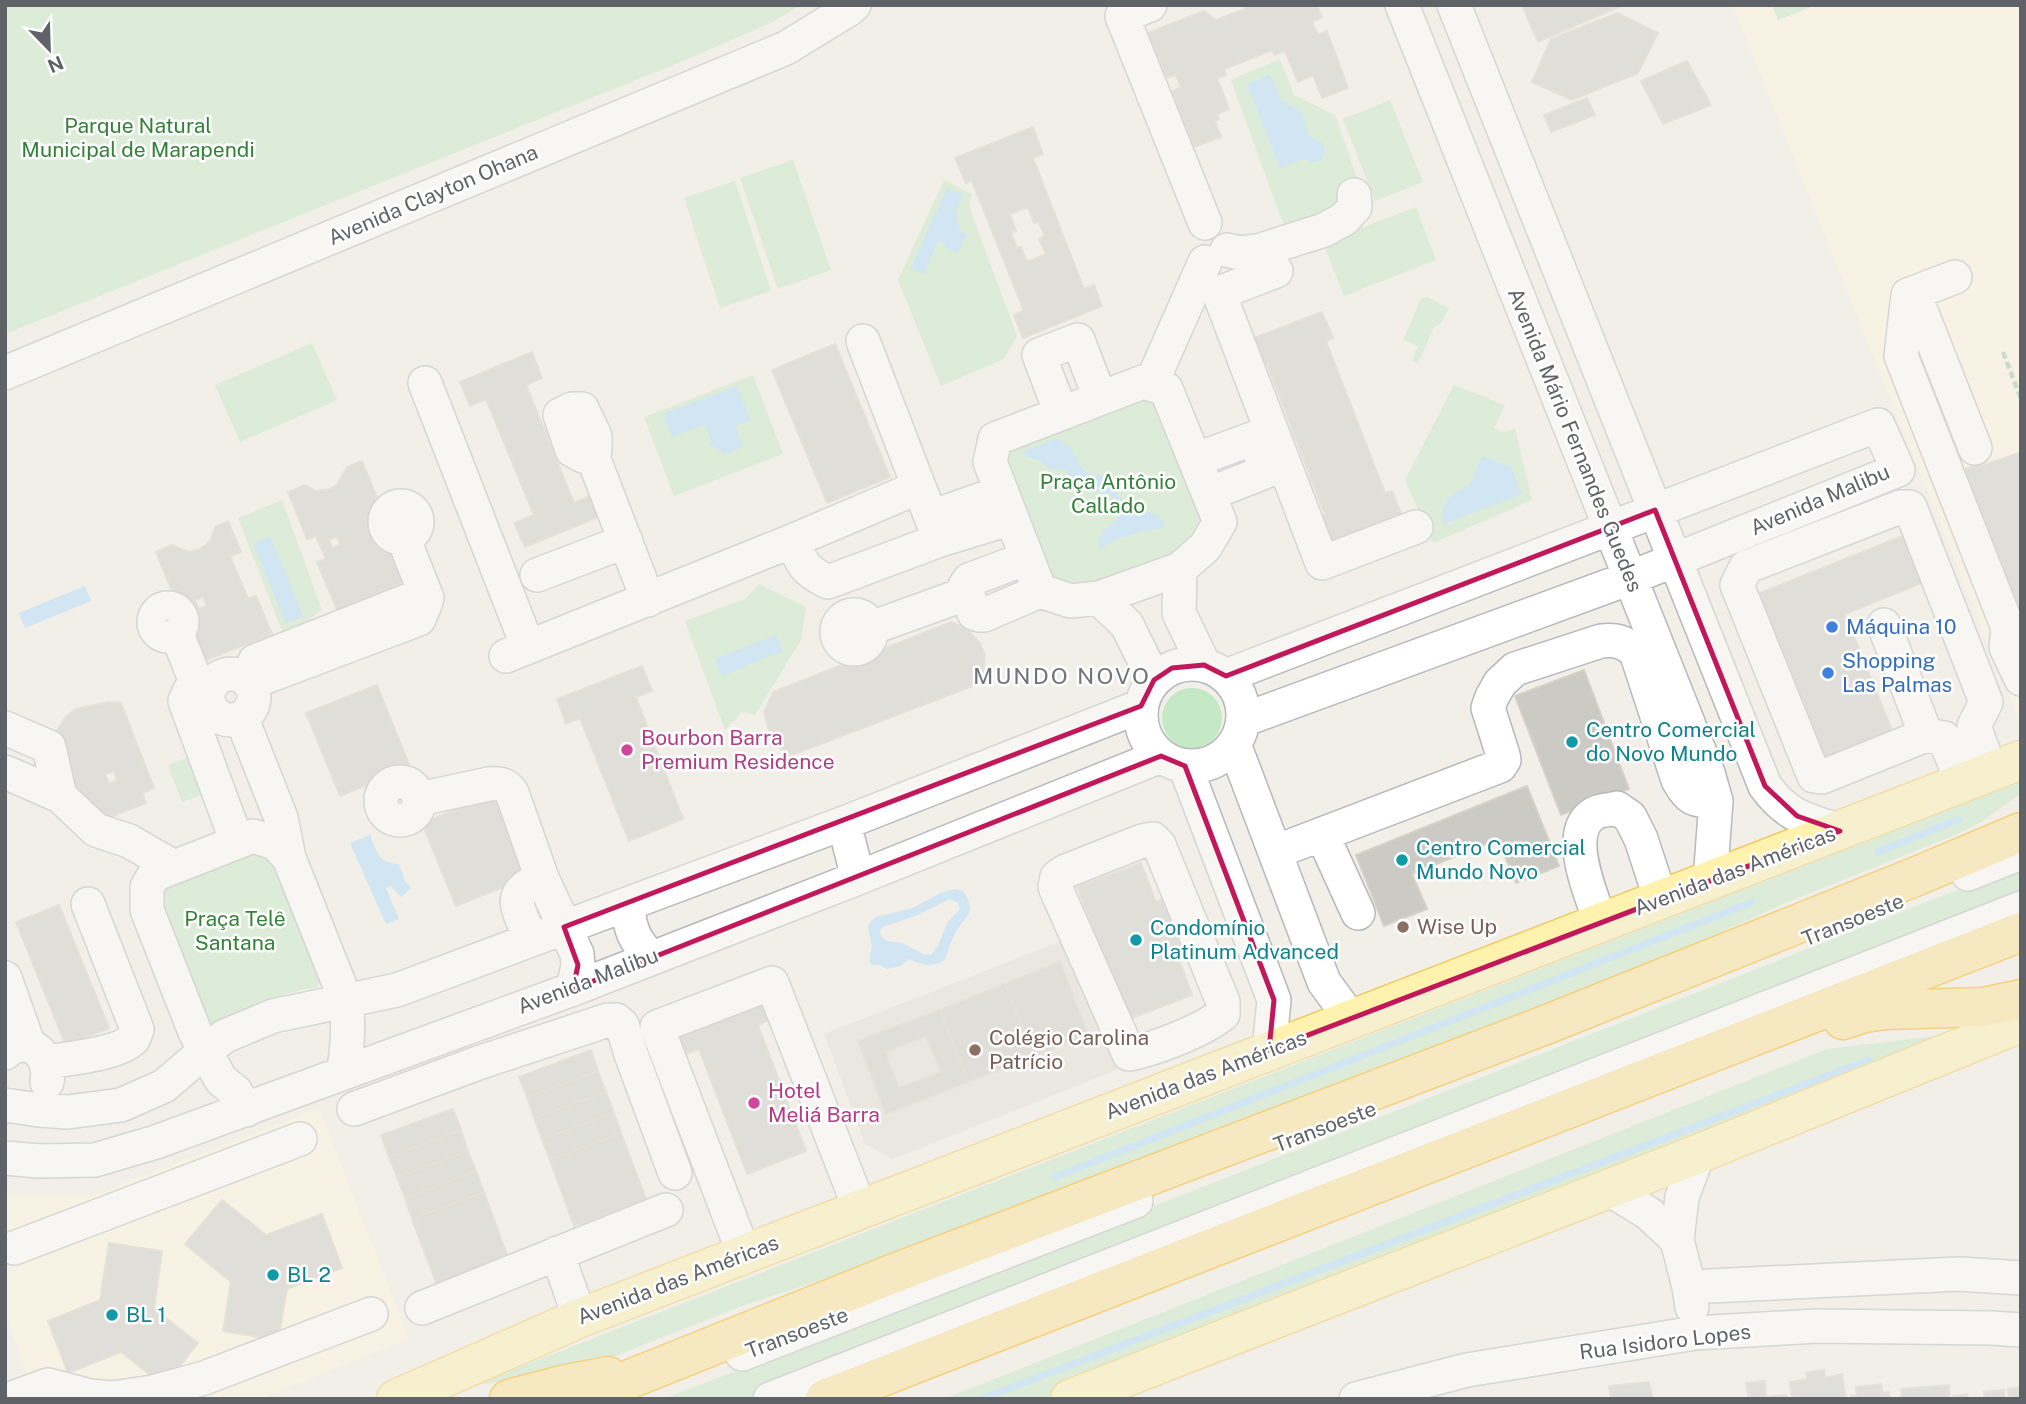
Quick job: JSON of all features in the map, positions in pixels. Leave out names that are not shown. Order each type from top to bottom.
[{"type":"highway","points":[[1917,876],[1938,856],[1995,826],[2021,807]]},
{"type":"highway","points":[[580,1399],[633,1387],[892,1274],[1548,1024],[2021,832]]},
{"type":"highway","points":[[825,1399],[2021,932]]},
{"type":"highway","points":[[1772,1028],[1815,1028],[1864,1013],[1983,1007],[2021,999]]},
{"type":"highway","points":[[509,1399],[595,1377],[617,1375],[633,1387]]},
{"type":"main road","name":"Avenida das Américas","points":[[396,1399],[580,1318],[1992,772]]},
{"type":"main road","points":[[1070,1399],[1698,1154],[2021,1023]]},
{"type":"street","name":"Avenida Clayton Ohana","points":[[5,373],[786,48],[854,5]]},
{"type":"street","points":[[1150,5],[1122,16],[1205,223],[1195,229],[1190,242],[1194,254],[1216,256],[1258,251],[1324,230],[1344,219],[1355,206],[1354,195]]},
{"type":"street","name":"Avenida Mário Fernandes Guedes","points":[[1402,5],[1708,773],[1716,801],[1710,881]]},
{"type":"street","points":[[1454,5],[1766,786],[1778,803],[1797,816],[1840,831]]},
{"type":"street","points":[[1151,384],[1216,256]]},
{"type":"street","points":[[1276,271],[1219,293],[1261,429],[1277,471],[1322,563],[1416,527]]},
{"type":"street","points":[[1955,277],[1908,295],[1901,356],[2008,628],[2006,647],[2021,679]]},
{"type":"street","points":[[1914,293],[1975,448]]},
{"type":"street","points":[[863,341],[930,514]]},
{"type":"street","points":[[1061,413],[1039,355],[1078,341],[1100,398]]},
{"type":"street","points":[[1027,558],[969,580],[965,586],[975,613],[984,615],[1040,591],[1071,601],[1099,598],[1180,569],[1205,547],[1220,522],[1167,389],[1143,382],[996,439],[990,462],[1040,591]]},
{"type":"street","points":[[425,383],[517,651],[793,541],[930,514],[1007,505]]},
{"type":"street","name":"Avenida Malibu","points":[[1215,671],[1611,527],[1878,425],[1898,470],[1630,579],[1238,732]]},
{"type":"street","points":[[1195,460],[1261,429]]},
{"type":"street","points":[[1887,447],[1930,430]]},
{"type":"street","points":[[591,452],[648,600]]},
{"type":"street","points":[[1209,494],[1277,471]]},
{"type":"street","points":[[1900,507],[1910,507],[1986,702],[1974,726],[1992,772],[1944,738],[1926,735],[1822,778],[1814,776],[1737,584],[1746,567],[1900,507]]},
{"type":"street","points":[[793,541],[802,564],[815,576],[828,582],[930,514]]},
{"type":"street","points":[[213,702],[252,709],[255,702],[248,675],[263,678],[419,619],[426,598],[403,537]]},
{"type":"street","points":[[537,576],[626,541]]},
{"type":"street","points":[[1099,598],[1127,625],[1148,693],[1140,717],[1146,739],[1173,761],[1196,766],[1210,762],[1224,755],[1238,732],[1242,708],[1234,685],[1215,671],[1179,613],[1180,569]]},
{"type":"street","points":[[871,628],[968,593]]},
{"type":"street","points":[[1884,625],[1926,735]]},
{"type":"street","points":[[177,634],[194,677],[213,702],[281,818],[289,858],[346,1000],[348,1045],[342,1073]]},
{"type":"street","points":[[1275,852],[1500,766],[1504,760],[1503,755],[1488,708],[1500,683],[1515,669],[1613,639],[1626,643],[1636,652],[1678,780],[1685,793],[1695,801],[1716,801]]},
{"type":"street","points":[[5,1105],[68,1112],[121,1105],[164,1086],[225,1036],[273,1016],[397,990],[844,823],[1148,693],[1172,668],[1182,665],[1215,671]]},
{"type":"street","points":[[213,702],[224,742],[221,754],[245,839]]},
{"type":"street","points":[[5,728],[50,747],[60,796]]},
{"type":"street","points":[[1238,732],[1275,852],[1324,982],[1351,1018]]},
{"type":"street","points":[[1173,761],[1274,1000],[1269,1050]]},
{"type":"street","name":"Avenida Malibu","points":[[5,1158],[95,1160],[156,1142],[573,989],[858,877],[1173,761]]},
{"type":"street","points":[[5,772],[60,796],[96,830],[129,841],[174,867]]},
{"type":"street","points":[[419,799],[489,784],[500,783],[509,788],[542,878],[576,954],[578,965],[573,989]]},
{"type":"street","points":[[1601,923],[1578,846],[1584,823],[1595,812],[1617,808],[1630,817],[1641,839],[1661,900]]},
{"type":"street","points":[[844,823],[858,877]]},
{"type":"street","points":[[1322,834],[1358,914]]},
{"type":"street","points":[[246,1110],[236,1093],[221,1080],[195,1032],[147,909],[147,887],[155,875],[245,839],[275,843],[289,858]]},
{"type":"street","points":[[1153,839],[1159,845],[1211,974],[1223,1002],[1223,1014],[1212,1023],[1144,1051],[1129,1054],[1055,887],[1057,877],[1066,871],[1153,839]]},
{"type":"street","name":"Transoeste","points":[[633,1387],[1248,1158],[2021,853]]},
{"type":"street","points":[[531,940],[516,901],[520,890],[526,884],[542,878]]},
{"type":"street","points":[[27,1054],[79,1058],[114,1050],[133,1039],[137,1029],[88,904]]},
{"type":"street","points":[[627,905],[632,933],[650,957]]},
{"type":"street","points":[[770,1399],[2021,908]]},
{"type":"street","points":[[1211,974],[1257,957]]},
{"type":"street","points":[[5,978],[27,1054],[49,1071],[39,1110]]},
{"type":"street","points":[[744,1254],[657,1027],[772,983],[860,1209]]},
{"type":"street","points":[[354,1110],[478,1063],[608,1020],[616,1020],[622,1025],[675,1173]]},
{"type":"street","points":[[465,1027],[478,1063]]},
{"type":"street","points":[[14,1248],[300,1139]]},
{"type":"street","points":[[1695,1334],[1689,1287],[1676,1240],[1682,1197],[1698,1154]]},
{"type":"street","points":[[95,1160],[109,1211]]},
{"type":"street","points":[[1607,1188],[1648,1213],[1676,1240]]},
{"type":"street","points":[[422,1308],[666,1210]]},
{"type":"street","points":[[557,1253],[580,1318]]},
{"type":"street","points":[[1689,1287],[1959,1274],[2021,1278]]},
{"type":"street","points":[[5,1391],[9,1399],[48,1385],[90,1396],[112,1398],[153,1392],[204,1378],[371,1314]]},
{"type":"street","name":"Rua Isidoro Lopes","points":[[1356,1399],[1467,1370],[1695,1334],[1817,1326],[1991,1328],[2021,1331]]},
{"type":"path","points":[[2003,352],[2021,399]]},
{"type":"highlighted area","points":[[1655,510],[1765,786],[1797,816],[1840,831],[1269,1050],[1274,1000],[1185,766],[1161,756],[573,989],[578,965],[564,927],[1141,706],[1154,680],[1172,668],[1204,665],[1226,676]]},
{"type":"shaded area","points":[[1733,5],[2021,5],[2021,716],[2017,715]]},
{"type":"shaded area","name":"Colégio Carolina Patrício","points":[[1074,936],[1126,1066],[893,1159],[865,1144],[824,1034]]},
{"type":"shaded area","points":[[319,1108],[409,1339],[260,1399],[37,1399],[5,1315],[5,1198],[12,1195],[97,1194]]},
{"type":"green space","name":"Parque Natural Municipal de Marapendi","points":[[5,5],[801,5],[770,23],[686,60],[5,334]]},
{"type":"green space","points":[[1772,5],[1816,5],[1778,20]]},
{"type":"green space","points":[[1280,59],[1294,95],[1335,115],[1359,184],[1338,194],[1342,214],[1287,234],[1231,80]]},
{"type":"green space","points":[[1390,100],[1423,182],[1375,201],[1343,119]]},
{"type":"green space","points":[[793,160],[831,270],[778,289],[740,178]]},
{"type":"green space","points":[[944,180],[972,194],[969,206],[1017,336],[1004,359],[941,386],[898,280]]},
{"type":"green space","points":[[735,181],[771,291],[720,308],[684,198]]},
{"type":"green space","points":[[1416,207],[1436,260],[1344,296],[1323,243]]},
{"type":"green space","points":[[1427,297],[1449,308],[1441,323],[1434,327],[1418,363],[1412,361],[1418,346],[1403,340],[1421,299]]},
{"type":"green space","points":[[312,343],[337,400],[240,442],[215,385]]},
{"type":"green space","points":[[753,375],[783,454],[674,496],[644,417]]},
{"type":"green space","points":[[1454,385],[1505,405],[1494,428],[1501,432],[1515,429],[1532,500],[1433,543],[1405,480]]},
{"type":"green space","name":"Praça Antônio Callado","points":[[1154,397],[1206,519],[1201,532],[1158,560],[1093,583],[1074,587],[1048,578],[1005,455],[1009,448],[1132,399]]},
{"type":"green space","points":[[282,500],[322,610],[284,636],[238,518]]},
{"type":"green space","points":[[759,584],[806,607],[801,640],[755,715],[742,712],[725,730],[685,621],[745,599]]},
{"type":"green space","points":[[1192,688],[1209,693],[1217,701],[1222,718],[1217,735],[1209,743],[1192,748],[1175,743],[1167,735],[1162,718],[1167,701],[1175,693]]},
{"type":"green space","points":[[189,757],[204,794],[182,802],[168,765]]},
{"type":"green space","points":[[2021,781],[2021,793],[1983,821],[1960,833],[1788,902],[1628,974],[912,1250],[745,1305],[574,1372],[474,1385]]},
{"type":"green space","name":"Praça Telê Santana","points":[[257,851],[275,861],[320,979],[317,988],[300,990],[254,1004],[222,1026],[206,1027],[159,895],[165,887]]},
{"type":"green space","points":[[2021,865],[2021,899],[760,1399],[664,1399]]},
{"type":"green space","points":[[1979,1031],[1042,1399],[944,1399],[1827,1049]]},
{"type":"water","points":[[1270,75],[1282,101],[1301,112],[1309,135],[1323,144],[1325,151],[1322,160],[1311,163],[1304,159],[1280,168],[1247,84]]},
{"type":"water","points":[[947,188],[963,195],[955,213],[959,215],[956,223],[960,225],[958,230],[967,234],[958,253],[938,241],[924,274],[911,268]]},
{"type":"water","points":[[737,386],[750,420],[735,426],[743,447],[725,454],[709,444],[711,440],[705,424],[672,437],[663,414]]},
{"type":"water","points":[[1056,439],[1071,449],[1085,471],[1100,475],[1125,502],[1155,514],[1166,528],[1132,534],[1100,549],[1101,534],[1120,516],[1115,500],[1107,494],[1082,489],[1065,470],[1049,469],[1039,460],[1027,457],[1022,452]]},
{"type":"water","points":[[1482,456],[1511,467],[1522,494],[1444,524],[1445,504],[1457,491],[1470,485]]},
{"type":"water","points":[[270,536],[303,616],[286,623],[253,544]]},
{"type":"water","points":[[85,586],[91,601],[25,628],[19,613]]},
{"type":"water","points":[[776,635],[783,651],[722,676],[715,659]]},
{"type":"water","points":[[370,835],[379,856],[399,864],[405,881],[411,888],[401,897],[391,886],[386,888],[399,919],[386,924],[350,843]]},
{"type":"water","points":[[954,889],[963,891],[970,905],[968,915],[954,935],[944,961],[926,965],[909,959],[901,966],[887,969],[872,965],[869,961],[872,946],[868,928],[871,921],[876,917],[913,908],[940,893]],"holes":[[[950,899],[958,903],[960,909],[947,923],[938,946],[931,955],[923,954],[902,943],[887,941],[881,936],[882,927],[913,917]]]},
{"type":"building","points":[[1246,5],[1317,5],[1322,17],[1312,22],[1318,35],[1327,31],[1348,88],[1322,98],[1313,75],[1298,82],[1285,51],[1274,55],[1273,50],[1224,69],[1226,75],[1217,78],[1229,109],[1217,114],[1219,119],[1215,121],[1221,137],[1194,147],[1172,91],[1181,87],[1176,75],[1167,78],[1148,33],[1204,11],[1216,20],[1245,9]]},
{"type":"building","points":[[1522,5],[1623,5],[1538,42]]},
{"type":"building","points":[[1617,13],[1658,33],[1638,73],[1572,100],[1532,82],[1551,39]]},
{"type":"building","points":[[1687,61],[1711,105],[1663,124],[1641,81]]},
{"type":"building","points":[[1587,98],[1595,115],[1551,132],[1544,115]]},
{"type":"building","points":[[1033,127],[1043,154],[1033,158],[1084,289],[1094,285],[1102,306],[1023,338],[1014,315],[1024,311],[972,181],[966,183],[955,158]],"holes":[[[1028,207],[1034,223],[1038,221],[1045,236],[1039,239],[1046,254],[1027,262],[1021,247],[1017,248],[1011,232],[1016,231],[1010,214]]]},
{"type":"building","points":[[1322,312],[1333,338],[1326,341],[1385,493],[1392,491],[1402,516],[1330,545],[1319,517],[1325,515],[1267,364],[1260,366],[1249,340]]},
{"type":"building","points":[[835,344],[890,477],[827,503],[772,370]]},
{"type":"building","points":[[532,352],[542,378],[526,385],[574,503],[589,496],[598,517],[525,547],[514,523],[534,515],[486,399],[470,406],[460,382]]},
{"type":"building","points":[[2021,452],[2021,636],[1956,473],[1980,463],[1982,466]]},
{"type":"building","points":[[362,461],[382,510],[372,513],[385,544],[395,540],[410,579],[337,610],[317,562],[326,559],[316,536],[307,539],[288,492],[305,485],[316,491],[330,489],[336,486],[347,467]],"holes":[[[337,536],[340,545],[332,548],[329,540]]]},
{"type":"building","points":[[228,521],[241,552],[230,556],[248,599],[256,596],[272,634],[201,662],[156,552],[172,545],[189,552],[198,550],[211,539],[215,527]],"holes":[[[203,597],[207,606],[199,609],[195,600]]]},
{"type":"building","name":"Shopping Las Palmas","points":[[1905,535],[1924,582],[1845,614],[1893,733],[1821,762],[1755,595]]},
{"type":"building","points":[[951,622],[966,628],[980,643],[985,655],[983,682],[789,756],[770,734],[764,712],[773,692]]},
{"type":"building","points":[[642,666],[652,691],[636,697],[683,819],[629,841],[580,718],[566,724],[557,699]]},
{"type":"building","name":"Centro Comercial do Novo Mundo","points":[[1584,670],[1629,789],[1561,815],[1515,696]]},
{"type":"building","points":[[377,685],[410,767],[340,796],[306,713]]},
{"type":"building","points":[[109,702],[121,703],[154,788],[142,793],[146,803],[100,821],[87,818],[54,735],[66,717],[76,709]],"holes":[[[114,771],[117,780],[109,784],[105,774]]]},
{"type":"building","name":"Centro Comercial Mundo Novo","points":[[1527,786],[1559,866],[1516,883],[1498,839],[1412,874],[1427,909],[1384,926],[1356,855]]},
{"type":"building","points":[[493,794],[526,878],[456,906],[422,823]]},
{"type":"building","name":"Condomínio Platinum Advanced","points":[[1141,863],[1156,902],[1163,899],[1183,952],[1177,954],[1192,995],[1129,1019],[1089,927],[1092,926],[1077,887]]},
{"type":"building","points":[[59,905],[109,1028],[66,1046],[16,922]]},
{"type":"building","points":[[1060,962],[1088,1034],[1034,1056],[1005,984]]},
{"type":"building","points":[[1005,984],[1034,1056],[968,1082],[940,1010]]},
{"type":"building","name":"Hotel Meliá Barra","points":[[761,998],[769,1020],[758,1025],[806,1151],[747,1174],[699,1049],[686,1054],[677,1030]]},
{"type":"building","points":[[940,1010],[968,1082],[886,1114],[858,1041]],"holes":[[[926,1036],[941,1072],[899,1088],[885,1052]]]},
{"type":"building","points":[[591,1050],[598,1071],[527,1097],[519,1077]]},
{"type":"building","points":[[598,1071],[606,1092],[534,1118],[527,1097]]},
{"type":"building","points":[[606,1092],[614,1113],[542,1139],[534,1118]]},
{"type":"building","points":[[453,1109],[461,1130],[389,1157],[381,1135]]},
{"type":"building","points":[[614,1113],[621,1133],[550,1160],[542,1139]]},
{"type":"building","points":[[461,1130],[468,1151],[397,1177],[389,1157]]},
{"type":"building","points":[[621,1133],[646,1199],[574,1226],[550,1160]]},
{"type":"building","points":[[468,1151],[476,1171],[405,1198],[397,1177]]},
{"type":"building","points":[[476,1171],[484,1192],[412,1219],[405,1198]]},
{"type":"building","points":[[484,1192],[508,1258],[437,1285],[412,1219]]},
{"type":"building","name":"BL 2","points":[[222,1200],[266,1235],[322,1214],[342,1268],[287,1289],[278,1340],[223,1331],[231,1282],[185,1244]]},
{"type":"building","name":"BL 1","points":[[109,1243],[162,1251],[154,1309],[198,1343],[164,1386],[121,1352],[68,1373],[48,1321],[100,1300]]},
{"type":"building","points":[[1824,1370],[1825,1378],[1842,1374],[1846,1399],[1792,1399],[1790,1382],[1808,1379],[1806,1373]]},
{"type":"building","points":[[1765,1381],[1766,1397],[1786,1395],[1787,1399],[1749,1399],[1746,1383]]},
{"type":"building","points":[[1649,1382],[1653,1399],[1611,1399],[1609,1386]]},
{"type":"building","points":[[1881,1384],[1882,1393],[1889,1392],[1890,1399],[1851,1399],[1851,1396],[1857,1395],[1856,1387]]},
{"type":"building","points":[[1949,1385],[1950,1399],[1902,1399],[1901,1389]]},
{"type":"building","points":[[2021,1387],[2021,1399],[2009,1399],[2008,1389]]},
{"type":"building","points":[[2004,1390],[2005,1399],[1985,1399],[1984,1392]]},
{"type":"building","points":[[1967,1394],[1968,1399],[1953,1399],[1953,1396]]},
{"type":"waterway","points":[[1878,852],[1959,819]]},
{"type":"waterway","points":[[1055,1177],[1752,902]]},
{"type":"waterway","points":[[981,1399],[1869,1060]]},
{"type":"place","name":"Máquina 10","points":[[1832,627]]},
{"type":"place","name":"Shopping Las Palmas","points":[[1828,673]]},
{"type":"place","name":"Centro Comercial do Novo Mundo","points":[[1572,742]]},
{"type":"place","name":"Bourbon Barra Premium Residence","points":[[627,750]]},
{"type":"place","name":"Centro Comercial Mundo Novo","points":[[1402,860]]},
{"type":"place","name":"Wise Up","points":[[1403,927]]},
{"type":"place","name":"Condomínio Platinum Advanced","points":[[1136,940]]},
{"type":"place","name":"Colégio Carolina Patrício","points":[[975,1050]]},
{"type":"place","name":"Hotel Meliá Barra","points":[[754,1103]]},
{"type":"place","name":"BL 2","points":[[273,1275]]},
{"type":"place","name":"BL 1","points":[[112,1315]]},
{"type":"district","name":"MUNDO NOVO","points":[[1062,676]]}]
